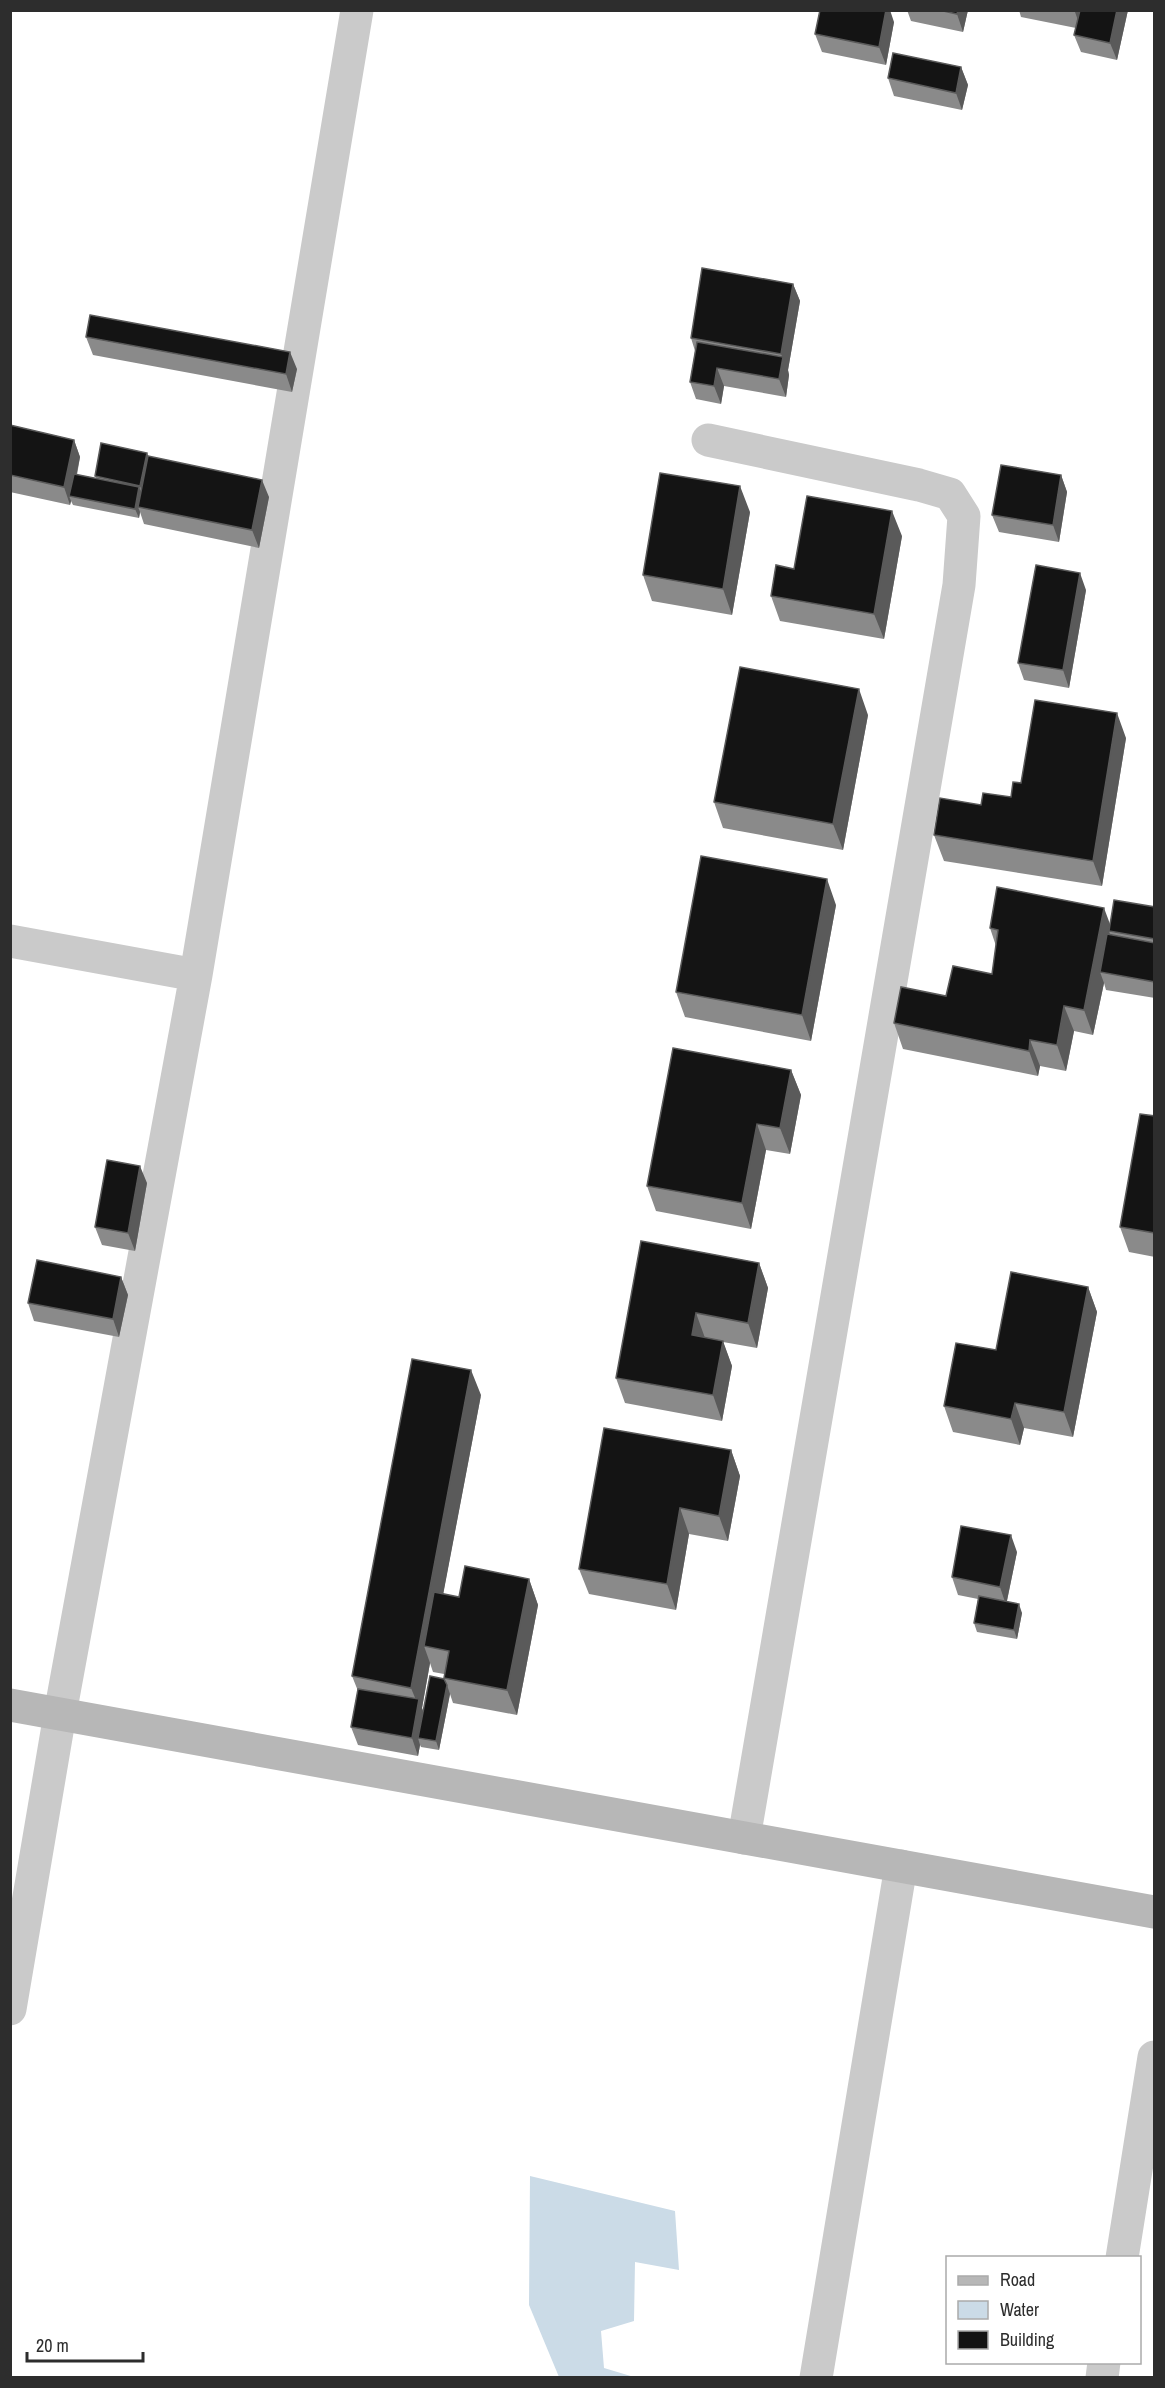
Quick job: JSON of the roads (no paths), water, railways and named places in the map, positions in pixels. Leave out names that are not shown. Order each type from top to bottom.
[{"type":"street","points":[[10,2009],[60,1714],[196,975],[357,10]]},
{"type":"street","points":[[708,440],[919,485],[950,494],[964,516],[959,585],[744,1838]]},
{"type":"street","points":[[10,941],[196,975]]},
{"type":"street","points":[[10,1706],[1155,1912]]},
{"type":"street","points":[[816,2378],[901,1866]]},
{"type":"street","points":[[1122,2256],[1155,2057]]},
{"type":"water","points":[[530,2176],[675,2211],[679,2270],[635,2262],[634,2321],[601,2331],[604,2368],[634,2377],[559,2377],[529,2305]]}]
